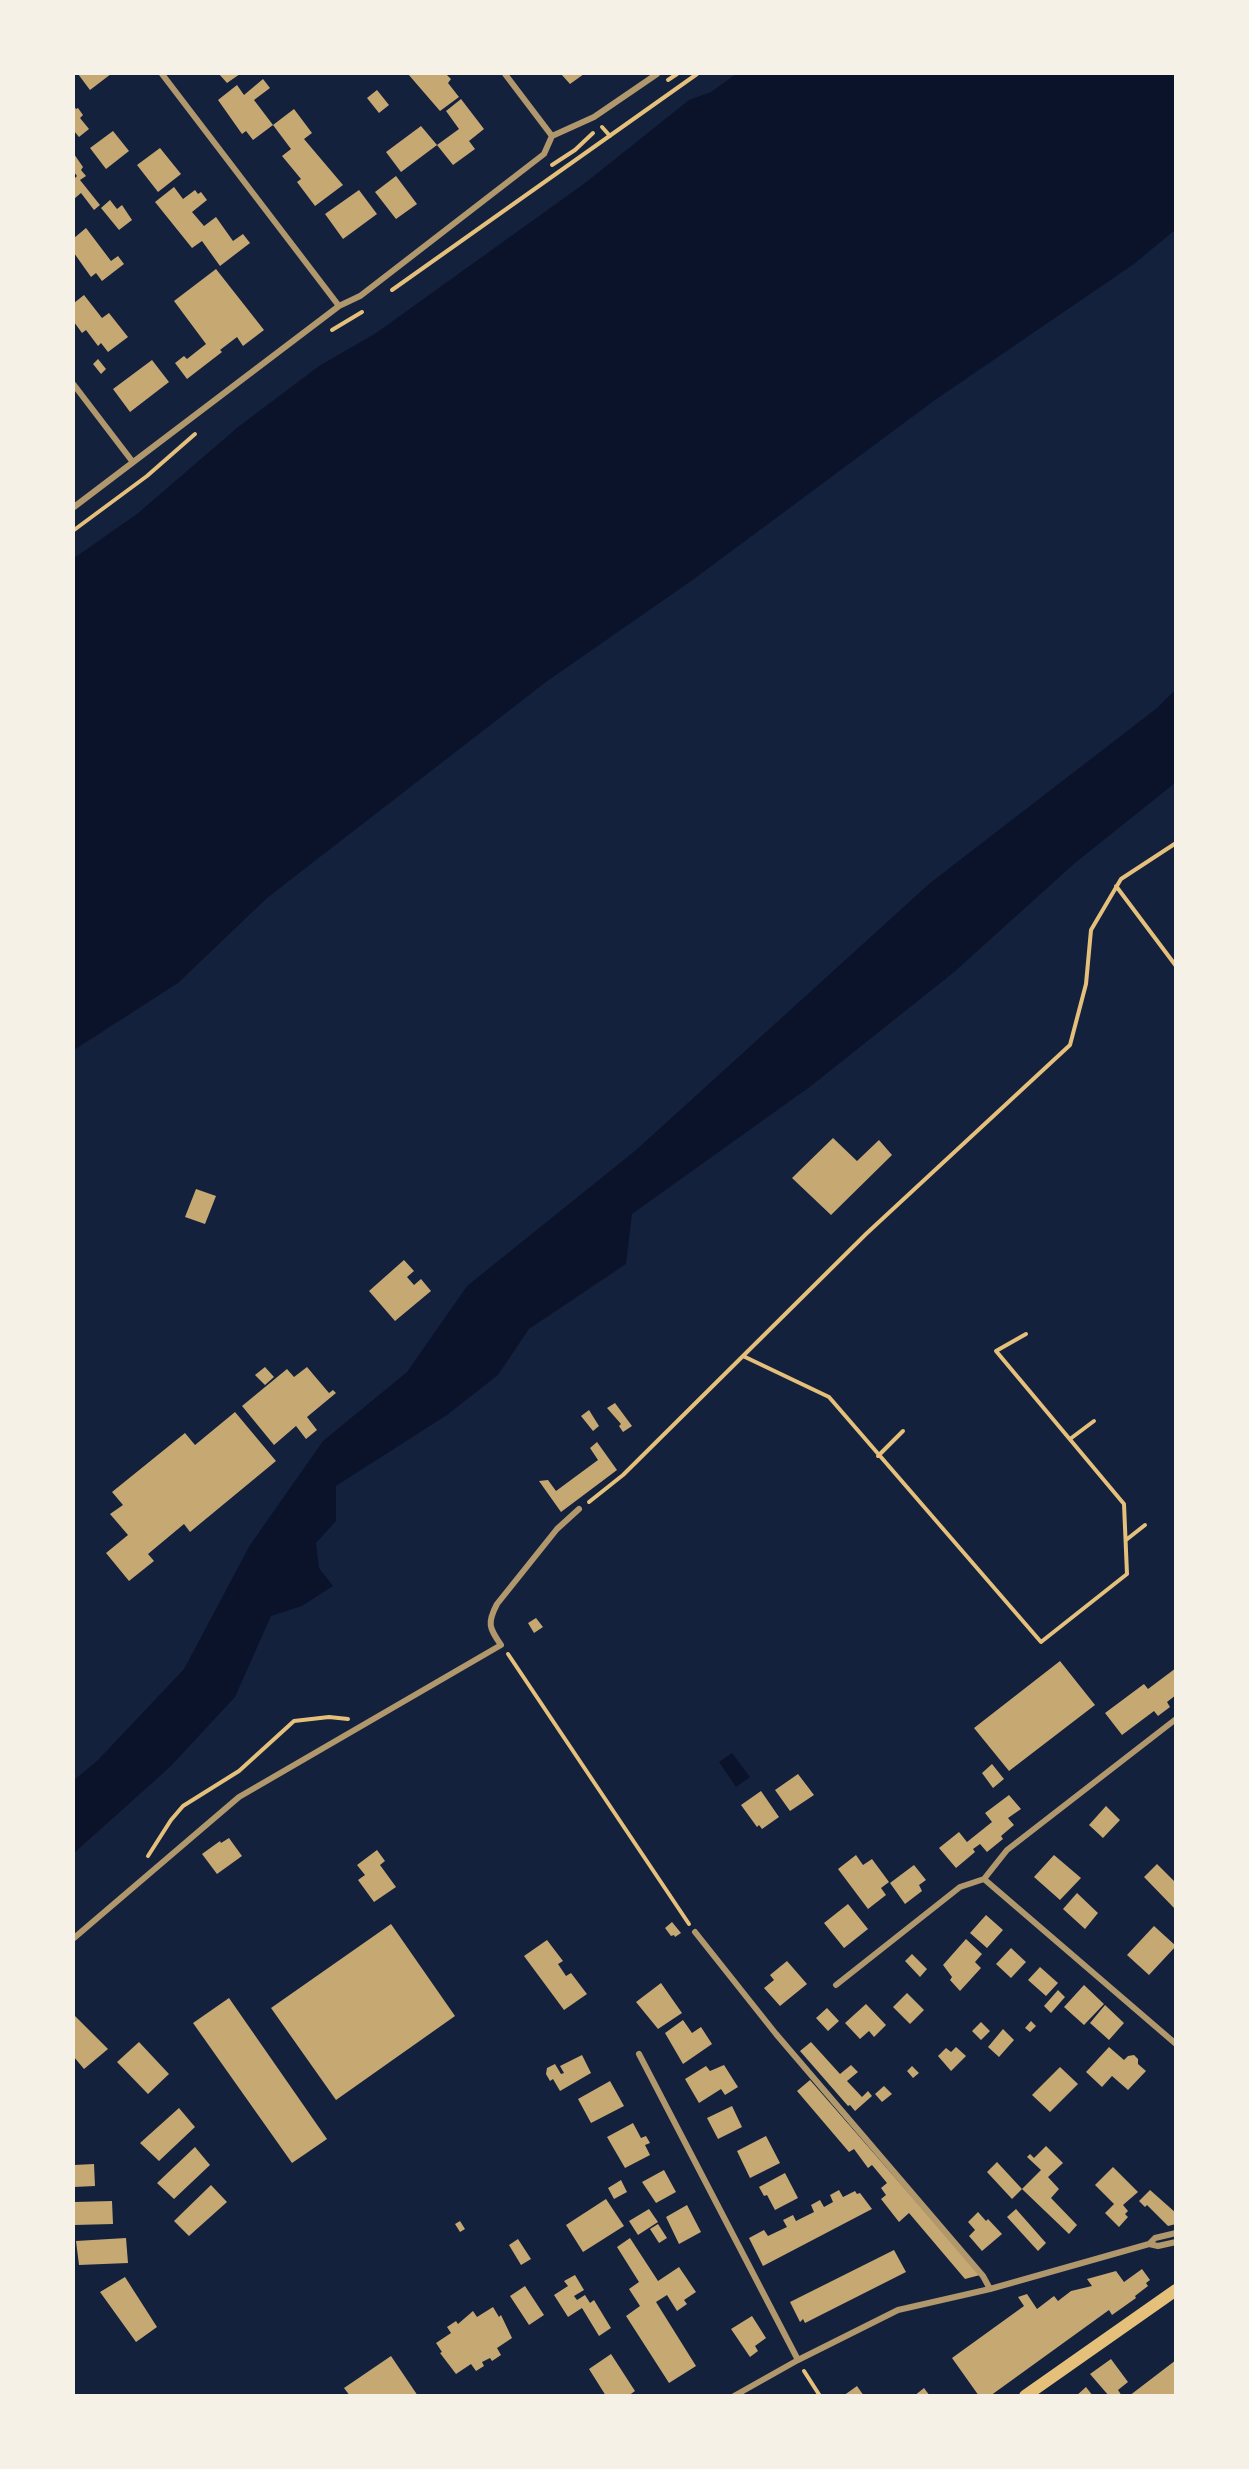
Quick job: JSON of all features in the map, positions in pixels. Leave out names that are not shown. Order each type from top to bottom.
[{"type":"main road","points":[[1025,2396],[1176,2290]]},
{"type":"street","points":[[162,74],[339,306]]},
{"type":"street","points":[[506,74],[552,136]]},
{"type":"street","points":[[74,507],[339,306],[360,296],[544,154],[552,136],[594,117],[657,74]]},
{"type":"street","points":[[74,386],[132,461]]},
{"type":"street","points":[[74,1938],[239,1797],[501,1645],[491,1631],[490,1617],[496,1604],[557,1528],[579,1509]]},
{"type":"street","points":[[836,1985],[960,1887],[984,1879],[1007,1850],[1176,1719]]},
{"type":"street","points":[[984,1879],[1176,2044]]},
{"type":"street","points":[[695,1932],[776,2034],[983,2276],[990,2289]]},
{"type":"street","points":[[639,2054],[798,2360]]},
{"type":"street","points":[[1149,2244],[1155,2238],[1176,2233]]},
{"type":"street","points":[[734,2396],[798,2360],[898,2310],[990,2289],[1149,2244],[1158,2246],[1176,2242]]},
{"type":"path","points":[[386,294],[697,74]]},
{"type":"path","points":[[603,127],[610,136]]},
{"type":"path","points":[[525,183],[532,192]]},
{"type":"path","points":[[326,333],[367,308]]},
{"type":"path","points":[[74,530],[147,476],[201,429]]},
{"type":"path","points":[[579,1509],[623,1475],[866,1234],[1070,1045],[1086,984],[1091,930],[1121,879],[1176,843]]},
{"type":"path","points":[[1116,886],[1176,966]]},
{"type":"path","points":[[743,1356],[829,1397],[1041,1642],[1127,1574],[1124,1504],[996,1351],[1026,1334]]},
{"type":"path","points":[[1070,1439],[1094,1420]]},
{"type":"path","points":[[878,1455],[903,1431]]},
{"type":"path","points":[[1125,1540],[1145,1525]]},
{"type":"path","points":[[501,1645],[695,1932]]},
{"type":"path","points":[[147,1858],[171,1820],[183,1806],[238,1771],[294,1721],[329,1717],[351,1719],[362,1725]]},
{"type":"path","points":[[798,2360],[820,2396]]},
{"type":"water","points":[[736,74],[1175,74],[1175,230],[1134,264],[935,400],[694,579],[546,682],[267,898],[178,983],[74,1050],[74,558],[137,514],[238,427],[319,366],[376,333],[585,183],[689,100],[711,92]]},
{"type":"water","points":[[1175,690],[1175,783],[1075,863],[953,973],[811,1086],[632,1214],[626,1264],[529,1329],[498,1375],[447,1415],[336,1486],[336,1521],[316,1543],[319,1568],[333,1586],[302,1606],[271,1616],[235,1697],[170,1767],[74,1853],[74,1780],[98,1760],[184,1669],[250,1545],[323,1441],[407,1372],[467,1286],[636,1150],[930,883],[1157,708]]},
{"type":"water","points":[[732,1753],[750,1777],[736,1787],[719,1762]]},
{"type":"building","points":[[78,74],[111,74],[90,90]]},
{"type":"building","points":[[219,74],[240,74],[227,83]]},
{"type":"building","points":[[408,74],[446,74],[451,79],[448,83],[459,97],[440,111]]},
{"type":"building","points":[[561,74],[584,74],[570,84]]},
{"type":"building","points":[[263,79],[270,88],[254,100],[273,125],[253,140],[246,131],[242,134],[218,100],[237,85],[244,95]]},
{"type":"building","points":[[377,90],[389,105],[379,113],[367,98]]},
{"type":"building","points":[[461,99],[484,129],[469,141],[475,149],[453,165],[437,145],[459,129],[446,111]]},
{"type":"building","points":[[74,106],[83,115],[80,118],[89,129],[79,137],[74,131]]},
{"type":"building","points":[[294,109],[312,133],[304,139],[343,185],[315,206],[297,182],[301,179],[282,156],[291,149],[273,125]]},
{"type":"building","points":[[421,126],[437,145],[401,172],[386,152]]},
{"type":"building","points":[[113,131],[129,151],[106,169],[90,148]]},
{"type":"building","points":[[160,148],[181,174],[158,192],[137,165]]},
{"type":"building","points":[[74,154],[86,176],[80,180],[100,205],[94,210],[81,193],[74,199],[74,179],[77,176],[74,172]]},
{"type":"building","points":[[396,176],[417,204],[396,219],[375,192]]},
{"type":"building","points":[[174,187],[183,199],[195,190],[198,194],[201,192],[207,200],[192,212],[204,226],[216,217],[233,241],[243,234],[250,243],[220,266],[202,241],[192,248],[155,202]]},
{"type":"building","points":[[359,190],[377,214],[343,239],[325,214]]},
{"type":"building","points":[[110,200],[117,209],[122,205],[132,220],[119,230],[101,208]]},
{"type":"building","points":[[86,228],[111,261],[118,256],[124,264],[102,281],[96,273],[91,277],[74,253],[74,238]]},
{"type":"building","points":[[216,269],[264,330],[243,346],[237,337],[220,350],[222,352],[187,379],[175,363],[184,356],[187,359],[206,344],[174,301]]},
{"type":"building","points":[[84,295],[102,318],[109,313],[128,337],[108,352],[101,343],[98,346],[86,330],[82,333],[74,322],[74,303]]},
{"type":"building","points":[[98,359],[106,369],[101,374],[93,364]]},
{"type":"building","points":[[152,360],[169,382],[130,412],[113,389]]},
{"type":"building","points":[[833,1138],[857,1161],[879,1140],[892,1155],[831,1215],[792,1178]]},
{"type":"building","points":[[196,1189],[216,1196],[205,1224],[185,1217]]},
{"type":"building","points":[[404,1260],[414,1271],[407,1277],[414,1285],[421,1279],[431,1291],[395,1321],[369,1291]]},
{"type":"building","points":[[265,1367],[274,1377],[265,1385],[255,1375]]},
{"type":"building","points":[[307,1367],[329,1393],[333,1390],[336,1393],[307,1417],[317,1430],[306,1439],[296,1426],[274,1445],[242,1406],[287,1369],[294,1377]]},
{"type":"building","points":[[615,1403],[632,1426],[623,1432],[619,1426],[621,1424],[607,1408]]},
{"type":"building","points":[[589,1410],[599,1426],[593,1431],[581,1416]]},
{"type":"building","points":[[235,1412],[276,1461],[190,1532],[184,1524],[148,1554],[154,1561],[129,1581],[106,1553],[128,1535],[110,1514],[123,1505],[112,1492],[185,1433],[195,1445]]},
{"type":"building","points":[[597,1442],[617,1470],[561,1512],[539,1481],[548,1480],[556,1491],[598,1460],[590,1448]]},
{"type":"building","points":[[536,1618],[543,1627],[534,1633],[528,1623]]},
{"type":"building","points":[[1060,1661],[1095,1705],[1009,1771],[974,1728]]},
{"type":"building","points":[[1176,1668],[1176,1695],[1167,1702],[1170,1707],[1158,1716],[1154,1711],[1122,1735],[1105,1713],[1144,1684],[1148,1689]]},
{"type":"building","points":[[992,1764],[1004,1779],[993,1788],[982,1773]]},
{"type":"building","points":[[798,1774],[814,1795],[790,1811],[775,1790]]},
{"type":"building","points":[[761,1791],[779,1817],[762,1829],[759,1825],[757,1827],[741,1805]]},
{"type":"building","points":[[1009,1795],[1021,1809],[1008,1818],[1014,1825],[1001,1836],[1003,1839],[987,1852],[980,1844],[973,1849],[975,1852],[956,1868],[939,1848],[959,1832],[967,1842],[992,1822],[985,1813]]},
{"type":"building","points":[[1106,1806],[1120,1820],[1103,1838],[1089,1825]]},
{"type":"building","points":[[229,1838],[242,1856],[217,1874],[202,1854],[220,1841],[221,1843]]},
{"type":"building","points":[[377,1850],[385,1861],[380,1865],[396,1887],[374,1902],[358,1880],[365,1875],[357,1865]]},
{"type":"building","points":[[856,1855],[863,1865],[872,1859],[889,1882],[881,1888],[886,1895],[868,1909],[838,1869]]},
{"type":"building","points":[[1054,1855],[1081,1878],[1060,1900],[1034,1877]]},
{"type":"building","points":[[1157,1864],[1176,1883],[1176,1910],[1144,1877]]},
{"type":"building","points":[[914,1865],[926,1880],[919,1885],[922,1891],[905,1904],[890,1883]]},
{"type":"building","points":[[1077,1893],[1098,1913],[1085,1929],[1063,1909]]},
{"type":"building","points":[[848,1904],[868,1929],[844,1948],[824,1923]]},
{"type":"building","points":[[986,1915],[1003,1930],[987,1948],[970,1933]]},
{"type":"building","points":[[672,1922],[681,1933],[675,1937],[671,1936],[665,1928]]},
{"type":"building","points":[[391,1924],[455,2016],[336,2100],[271,2008]]},
{"type":"building","points":[[1154,1926],[1176,1946],[1149,1975],[1127,1955]]},
{"type":"building","points":[[966,1939],[982,1954],[975,1962],[981,1968],[960,1991],[950,1980],[952,1977],[943,1965]]},
{"type":"building","points":[[547,1940],[563,1961],[558,1964],[566,1976],[571,1973],[587,1994],[564,2010],[524,1956]]},
{"type":"building","points":[[1011,1948],[1026,1962],[1011,1978],[996,1964]]},
{"type":"building","points":[[912,1954],[927,1969],[920,1977],[905,1961]]},
{"type":"building","points":[[787,1961],[807,1984],[780,2006],[764,1988],[774,1980],[770,1975]]},
{"type":"building","points":[[1040,1967],[1058,1983],[1046,1996],[1028,1980]]},
{"type":"building","points":[[661,1983],[682,2013],[658,2029],[636,2002]]},
{"type":"building","points":[[1084,1985],[1104,2004],[1084,2025],[1064,2007]]},
{"type":"building","points":[[1058,1990],[1065,1997],[1051,2013],[1044,2006]]},
{"type":"building","points":[[907,1993],[924,2010],[910,2024],[893,2007]]},
{"type":"building","points":[[229,1998],[327,2139],[292,2163],[193,2023]]},
{"type":"building","points":[[866,2004],[886,2025],[874,2037],[869,2031],[860,2039],[845,2023]]},
{"type":"building","points":[[1105,2005],[1124,2023],[1109,2040],[1090,2023]]},
{"type":"building","points":[[827,2008],[839,2021],[828,2031],[816,2018]]},
{"type":"building","points":[[74,2015],[108,2049],[84,2069],[74,2057]]},
{"type":"building","points":[[683,2020],[692,2033],[701,2027],[712,2044],[683,2064],[665,2033]]},
{"type":"building","points":[[1031,2021],[1036,2026],[1030,2032],[1025,2028]]},
{"type":"building","points":[[981,2022],[990,2031],[981,2040],[972,2031]]},
{"type":"building","points":[[1003,2029],[1014,2040],[999,2057],[988,2047]]},
{"type":"building","points":[[139,2042],[169,2074],[148,2094],[117,2062]]},
{"type":"building","points":[[811,2042],[840,2074],[851,2065],[858,2072],[847,2081],[862,2097],[868,2091],[872,2096],[855,2111],[800,2051]]},
{"type":"building","points":[[956,2047],[966,2056],[951,2071],[938,2056],[946,2048],[951,2052]]},
{"type":"building","points":[[1109,2047],[1124,2060],[1134,2055],[1138,2059],[1138,2064],[1146,2071],[1128,2090],[1112,2076],[1102,2087],[1086,2072]]},
{"type":"building","points":[[582,2055],[591,2073],[560,2091],[553,2079],[550,2081],[546,2074],[547,2068],[555,2064],[561,2074],[564,2073],[560,2066]]},
{"type":"building","points":[[724,2065],[738,2087],[725,2095],[721,2089],[699,2103],[685,2079],[706,2066],[710,2071]]},
{"type":"building","points":[[912,2066],[919,2073],[913,2078],[907,2071]]},
{"type":"building","points":[[1060,2067],[1078,2084],[1050,2112],[1032,2095]]},
{"type":"building","points":[[810,2080],[980,2275],[965,2279],[909,2213],[899,2222],[881,2199],[886,2195],[881,2188],[887,2183],[872,2165],[868,2168],[854,2149],[849,2152],[797,2091]]},
{"type":"building","points":[[610,2081],[624,2106],[591,2123],[578,2099]]},
{"type":"building","points":[[884,2086],[892,2094],[882,2102],[875,2094]]},
{"type":"building","points":[[732,2106],[742,2127],[718,2139],[707,2118]]},
{"type":"building","points":[[179,2108],[195,2127],[159,2161],[140,2143]]},
{"type":"building","points":[[633,2123],[641,2138],[646,2136],[650,2143],[645,2145],[650,2155],[625,2168],[607,2137]]},
{"type":"building","points":[[766,2136],[780,2163],[750,2178],[737,2151]]},
{"type":"building","points":[[1046,2146],[1063,2163],[1048,2177],[1059,2189],[1051,2198],[1077,2225],[1069,2234],[1022,2189],[1041,2170],[1027,2157],[1030,2154],[1034,2158]]},
{"type":"building","points":[[195,2147],[210,2165],[174,2199],[157,2183]]},
{"type":"building","points":[[997,2162],[1022,2189],[1012,2199],[987,2172]]},
{"type":"building","points":[[94,2164],[95,2186],[74,2187],[74,2165]]},
{"type":"building","points":[[1113,2167],[1138,2192],[1123,2205],[1128,2211],[1125,2214],[1128,2217],[1119,2227],[1105,2213],[1114,2204],[1095,2185]]},
{"type":"building","points":[[664,2170],[676,2192],[656,2203],[642,2182]]},
{"type":"building","points":[[785,2173],[798,2198],[775,2210],[767,2195],[764,2196],[759,2187]]},
{"type":"building","points":[[621,2180],[627,2192],[614,2199],[608,2188]]},
{"type":"building","points":[[211,2185],[227,2202],[189,2236],[174,2221]]},
{"type":"building","points":[[839,2190],[843,2197],[855,2191],[857,2194],[860,2193],[872,2209],[763,2266],[749,2238],[764,2230],[768,2236],[787,2227],[783,2220],[793,2215],[796,2221],[814,2212],[811,2205],[820,2200],[824,2207],[833,2202],[830,2195]]},
{"type":"building","points":[[1150,2190],[1176,2213],[1176,2224],[1168,2226],[1147,2205],[1145,2207],[1139,2201]]},
{"type":"building","points":[[606,2199],[624,2226],[583,2252],[566,2225]]},
{"type":"building","points":[[112,2201],[113,2224],[74,2225],[74,2202]]},
{"type":"building","points":[[687,2205],[701,2232],[679,2244],[666,2217]]},
{"type":"building","points":[[649,2209],[658,2222],[638,2235],[629,2221]]},
{"type":"building","points":[[1016,2209],[1046,2243],[1038,2251],[1007,2217]]},
{"type":"building","points":[[978,2212],[1002,2234],[982,2251],[969,2236],[975,2230],[968,2222]]},
{"type":"building","points":[[460,2221],[465,2229],[460,2232],[455,2224]]},
{"type":"building","points":[[658,2224],[667,2238],[659,2243],[650,2229]]},
{"type":"building","points":[[126,2238],[128,2263],[79,2265],[76,2241]]},
{"type":"building","points":[[630,2238],[658,2281],[679,2267],[696,2292],[684,2300],[687,2304],[677,2311],[667,2295],[656,2302],[696,2366],[669,2383],[626,2316],[640,2306],[629,2289],[639,2282],[617,2247]]},
{"type":"building","points":[[518,2239],[531,2259],[521,2265],[509,2245]]},
{"type":"building","points":[[894,2250],[906,2272],[805,2323],[803,2319],[800,2322],[790,2302]]},
{"type":"building","points":[[1142,2269],[1150,2280],[1146,2283],[1148,2286],[1135,2296],[1136,2298],[1112,2315],[1109,2310],[990,2396],[979,2396],[952,2358],[1024,2306],[1018,2297],[1027,2294],[1037,2309],[1054,2296],[1058,2301],[1071,2291],[1092,2286],[1087,2279],[1116,2271],[1124,2282]]},
{"type":"building","points":[[575,2275],[584,2290],[574,2296],[577,2300],[585,2295],[590,2303],[594,2300],[611,2328],[599,2336],[582,2308],[568,2317],[554,2295],[568,2286],[564,2281]]},
{"type":"building","points":[[125,2277],[157,2327],[136,2342],[100,2292]]},
{"type":"building","points":[[525,2286],[544,2315],[529,2325],[510,2296]]},
{"type":"building","points":[[493,2307],[499,2317],[501,2315],[512,2338],[497,2348],[501,2355],[492,2361],[490,2358],[482,2362],[484,2366],[476,2371],[471,2364],[456,2374],[440,2353],[442,2352],[436,2343],[451,2333],[447,2327],[456,2321],[458,2324],[473,2311],[477,2317]]},
{"type":"building","points":[[752,2316],[766,2338],[755,2346],[758,2351],[750,2357],[731,2329]]},
{"type":"building","points":[[611,2354],[635,2391],[628,2396],[606,2396],[589,2369]]},
{"type":"building","points":[[391,2356],[418,2396],[350,2396],[344,2388]]},
{"type":"building","points":[[1111,2359],[1128,2382],[1118,2390],[1122,2396],[1109,2396],[1090,2374]]},
{"type":"building","points":[[1176,2360],[1176,2394],[1129,2396]]},
{"type":"building","points":[[857,2386],[864,2396],[843,2396]]},
{"type":"building","points":[[1086,2387],[1093,2396],[1076,2396]]},
{"type":"building","points":[[924,2388],[930,2396],[914,2396]]}]
